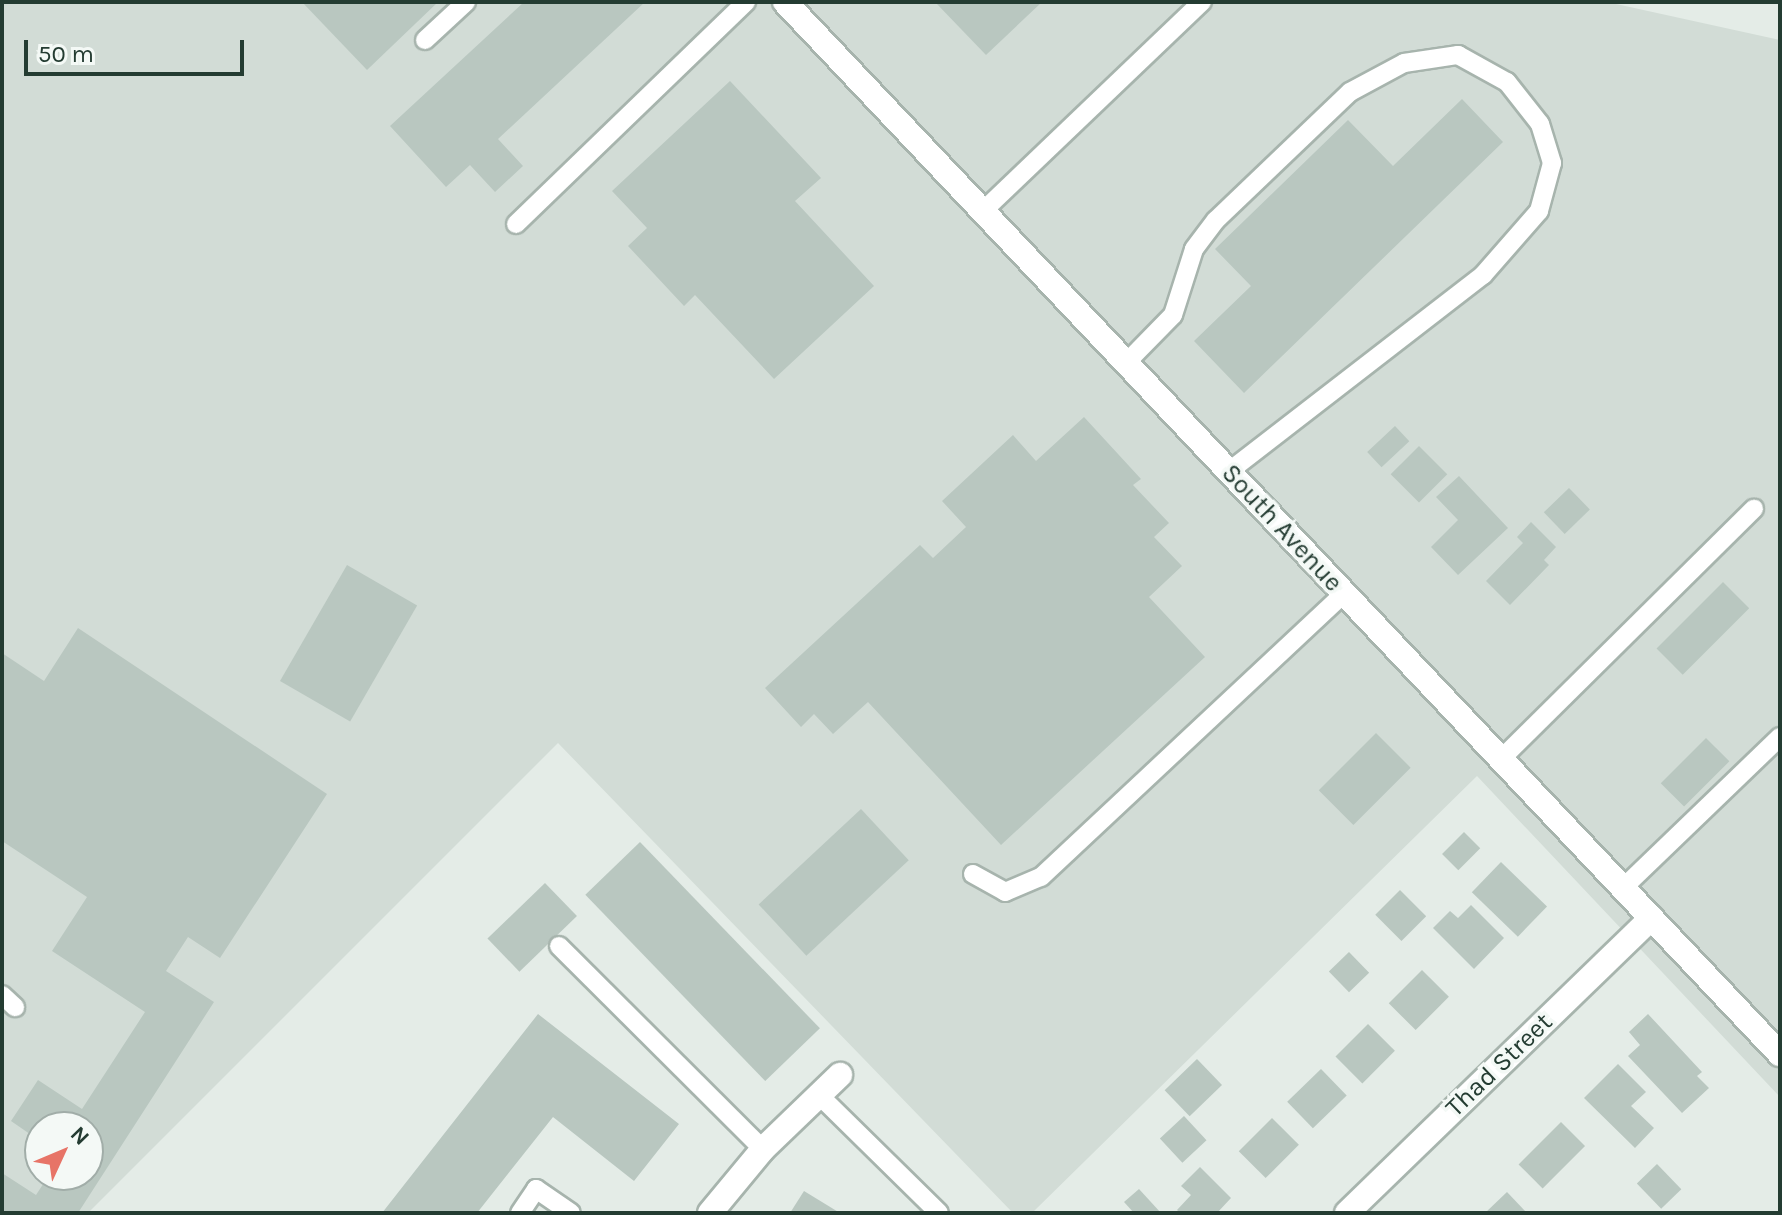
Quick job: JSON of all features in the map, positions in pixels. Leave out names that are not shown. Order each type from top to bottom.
[{"type":"street","name":"South Avenue","points":[[785,2],[1780,1054]]},
{"type":"street","name":"Thad Street","points":[[1347,1213],[1651,918]]},
{"type":"street","points":[[710,1213],[763,1149],[840,1075]]},
{"type":"lane","points":[[425,40],[466,2]]},
{"type":"lane","points":[[516,224],[746,2]]},
{"type":"lane","points":[[983,211],[1202,2]]},
{"type":"lane","points":[[1126,363],[1173,315],[1182,301],[1194,249],[1216,220],[1350,92],[1404,63],[1458,55],[1507,82],[1540,124],[1552,163],[1539,211],[1483,275],[1229,471]]},
{"type":"lane","points":[[1501,759],[1754,509]]},
{"type":"lane","points":[[973,874],[1005,892],[1041,877],[1344,593]]},
{"type":"lane","points":[[1623,888],[1780,737]]},
{"type":"lane","points":[[559,946],[763,1149]]},
{"type":"lane","points":[[819,1095],[939,1213]]},
{"type":"lane","points":[[520,1213],[536,1189],[571,1213]]},
{"type":"shaded area","points":[[2,2],[1607,2],[1780,40],[1780,1097],[1477,776],[1032,1213],[1013,1213],[558,743],[88,1213],[2,1213]]},
{"type":"building","points":[[302,2],[438,2],[367,70]]},
{"type":"building","points":[[524,2],[645,2],[498,139],[523,166],[495,192],[470,165],[446,187],[390,126]]},
{"type":"building","points":[[935,2],[1042,2],[986,55]]},
{"type":"building","points":[[730,81],[821,178],[795,201],[874,286],[774,379],[695,295],[684,306],[628,246],[647,228],[612,191]]},
{"type":"building","points":[[1462,99],[1503,142],[1244,393],[1194,341],[1251,286],[1215,249],[1348,120],[1393,166]]},
{"type":"building","points":[[1084,417],[1141,479],[1133,485],[1169,523],[1154,537],[1182,566],[1149,597],[1205,657],[1001,845],[868,702],[833,734],[814,714],[801,727],[765,688],[920,545],[933,558],[966,527],[942,501],[1013,435],[1036,461]]},
{"type":"building","points":[[1395,426],[1409,441],[1382,467],[1367,452]]},
{"type":"building","points":[[1419,446],[1447,474],[1419,503],[1391,474]]},
{"type":"building","points":[[1459,476],[1508,528],[1458,575],[1431,547],[1458,520],[1436,497]]},
{"type":"building","points":[[1569,488],[1590,510],[1565,534],[1544,512]]},
{"type":"building","points":[[1531,522],[1556,547],[1544,560],[1549,565],[1510,605],[1486,581],[1523,543],[1517,537]]},
{"type":"building","points":[[347,565],[417,606],[350,722],[280,681]]},
{"type":"building","points":[[1723,582],[1749,608],[1683,675],[1657,648]]},
{"type":"building","points":[[78,628],[327,794],[220,958],[188,937],[166,971],[214,1002],[104,1173],[104,1111],[24,1111],[24,1130],[11,1121],[38,1080],[82,1109],[145,1012],[52,951],[87,897],[2,841],[2,653],[44,681]]},
{"type":"building","points":[[1376,733],[1411,768],[1353,825],[1319,790]]},
{"type":"building","points":[[1706,738],[1729,761],[1684,807],[1661,783]]},
{"type":"building","points":[[861,809],[909,860],[806,956],[759,904]]},
{"type":"building","points":[[1464,832],[1480,848],[1458,870],[1442,854]]},
{"type":"building","points":[[640,842],[820,1028],[765,1081],[585,895]]},
{"type":"building","points":[[1501,862],[1547,906],[1518,937],[1472,892]]},
{"type":"building","points":[[545,883],[577,916],[519,972],[487,939]]},
{"type":"building","points":[[1400,890],[1426,916],[1401,941],[1375,915]]},
{"type":"building","points":[[1471,905],[1504,938],[1474,969],[1433,928],[1450,911],[1458,918]]},
{"type":"building","points":[[1349,952],[1369,973],[1349,992],[1329,971]]},
{"type":"building","points":[[1422,970],[1449,997],[1416,1030],[1389,1003]]},
{"type":"building","points":[[538,1014],[679,1124],[634,1181],[553,1117],[477,1213],[382,1213]]},
{"type":"building","points":[[1648,1014],[1702,1072],[1697,1076],[1709,1088],[1682,1113],[1628,1056],[1640,1045],[1629,1032]]},
{"type":"building","points":[[1368,1024],[1395,1051],[1362,1083],[1335,1057]]},
{"type":"building","points":[[1197,1059],[1222,1085],[1190,1116],[1165,1090]]},
{"type":"building","points":[[1618,1064],[1646,1092],[1631,1106],[1654,1128],[1635,1148],[1584,1098]]},
{"type":"building","points":[[1321,1069],[1347,1096],[1313,1128],[1287,1102]]},
{"type":"building","points":[[1184,1116],[1207,1140],[1182,1163],[1160,1139]]},
{"type":"building","points":[[1272,1118],[1299,1145],[1266,1178],[1239,1151]]},
{"type":"building","points":[[1561,1122],[1585,1146],[1543,1188],[1519,1164]]},
{"type":"building","points":[[1657,1164],[1681,1189],[1661,1209],[1637,1183]]},
{"type":"building","points":[[1200,1167],[1231,1198],[1217,1213],[1180,1213],[1177,1210],[1191,1195],[1181,1186]]},
{"type":"building","points":[[2,1173],[24,1187],[24,1191],[36,1195],[39,1191],[92,1191],[78,1213],[2,1213]]},
{"type":"building","points":[[1139,1189],[1161,1213],[1134,1213],[1124,1202]]},
{"type":"building","points":[[804,1191],[840,1213],[790,1213]]},
{"type":"building","points":[[1507,1192],[1527,1213],[1485,1213]]}]
